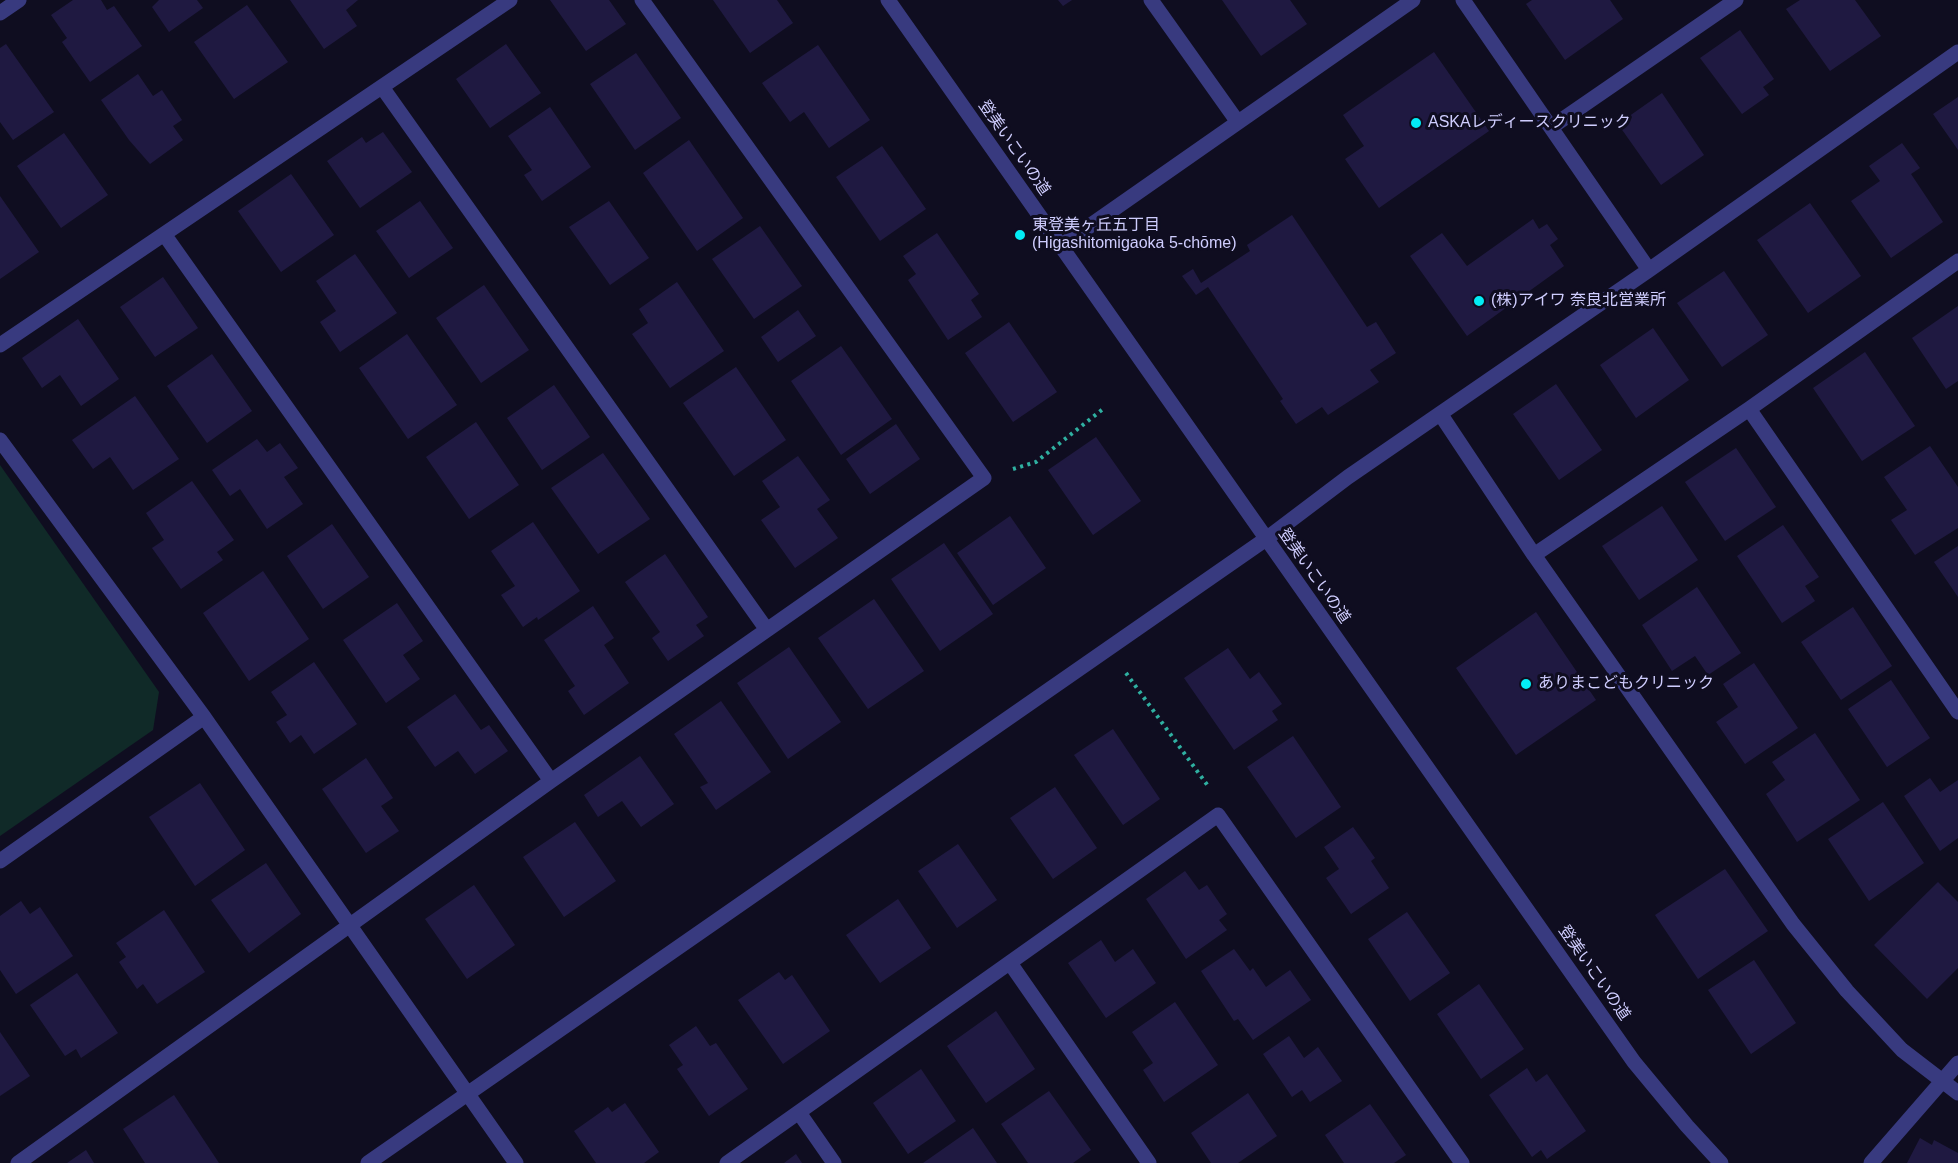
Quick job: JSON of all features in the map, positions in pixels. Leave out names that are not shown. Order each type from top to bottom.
[{"type":"street","points":[[0,345],[510,0]]},
{"type":"street","points":[[18,1163],[551,781],[984,478],[642,0]]},
{"type":"street","name":"登美いこいの道","points":[[888,0],[1634,1062],[1721,1163]]},
{"type":"street","points":[[1151,0],[1237,121]]},
{"type":"street","points":[[1061,246],[1413,0]]},
{"type":"street","points":[[1463,0],[1553,126],[1649,270]]},
{"type":"street","points":[[1553,126],[1736,0]]},
{"type":"street","points":[[0,13],[14,1]]},
{"type":"street","points":[[368,1163],[1107,647],[1266,539],[1348,477],[1441,415],[1958,52]]},
{"type":"street","points":[[382,87],[767,630]]},
{"type":"street","points":[[164,234],[551,781]]},
{"type":"street","points":[[1534,555],[1749,409],[1958,261]]},
{"type":"street","points":[[1749,409],[1958,712]]},
{"type":"street","points":[[1441,415],[1534,555],[1812,950],[1902,1050],[1958,1093]]},
{"type":"street","points":[[0,440],[204,717],[516,1163]]},
{"type":"street","points":[[0,861],[204,717]]},
{"type":"street","points":[[728,1163],[1218,815],[1462,1163]]},
{"type":"street","points":[[1010,963],[1149,1163]]},
{"type":"street","points":[[1871,1163],[1958,1063]]},
{"type":"street","points":[[800,1114],[834,1163]]},
{"type":"path","points":[[984,478],[1036,462],[1103,409]]},
{"type":"path","points":[[1107,647],[1207,784],[1218,815]]},
{"type":"green space","points":[[0,465],[159,692],[153,730],[0,836]]},
{"type":"building","points":[[73,0],[101,0],[107,10],[114,6],[142,46],[90,82],[62,42],[67,38],[51,15]]},
{"type":"building","points":[[159,0],[197,0],[203,8],[169,32],[152,7]]},
{"type":"building","points":[[290,0],[358,0],[346,10],[357,26],[324,49]]},
{"type":"building","points":[[550,0],[609,0],[626,24],[586,51]]},
{"type":"building","points":[[713,0],[777,0],[793,23],[750,53]]},
{"type":"building","points":[[1058,0],[1072,0],[1063,6]]},
{"type":"building","points":[[1222,0],[1290,0],[1307,24],[1261,56]]},
{"type":"building","points":[[1532,0],[1610,0],[1623,19],[1565,60],[1526,4]]},
{"type":"building","points":[[1800,0],[1855,0],[1881,36],[1830,71],[1786,9]]},
{"type":"building","points":[[247,5],[288,62],[234,99],[194,42]]},
{"type":"building","points":[[1740,30],[1774,79],[1763,87],[1769,95],[1742,114],[1700,58]]},
{"type":"building","points":[[6,44],[54,112],[13,140],[0,122],[0,48]]},
{"type":"building","points":[[506,44],[541,93],[490,128],[456,79]]},
{"type":"building","points":[[818,45],[870,120],[829,148],[804,112],[790,122],[762,83]]},
{"type":"building","name":"ASKAレディースクリニック","points":[[1434,52],[1489,131],[1379,208],[1345,159],[1364,146],[1343,115]]},
{"type":"building","points":[[636,53],[681,118],[635,150],[590,84]]},
{"type":"building","points":[[138,74],[153,96],[162,90],[182,120],[173,126],[183,140],[150,164],[129,140],[101,100]]},
{"type":"building","points":[[1662,93],[1704,155],[1661,185],[1618,124]]},
{"type":"building","points":[[1958,97],[1958,150],[1933,114]]},
{"type":"building","points":[[550,107],[591,167],[542,201],[524,175],[532,170],[508,136]]},
{"type":"building","points":[[383,132],[412,172],[360,208],[327,161],[362,137],[366,143]]},
{"type":"building","points":[[64,133],[108,195],[61,228],[17,166]]},
{"type":"building","points":[[689,140],[743,218],[697,251],[643,173]]},
{"type":"building","points":[[1902,143],[1920,168],[1911,174],[1943,222],[1891,258],[1851,201],[1880,181],[1869,166]]},
{"type":"building","points":[[882,146],[926,209],[880,241],[836,177]]},
{"type":"building","points":[[291,174],[334,235],[281,272],[238,211]]},
{"type":"building","points":[[0,196],[39,252],[0,279]]},
{"type":"building","points":[[420,201],[453,248],[409,278],[376,231]]},
{"type":"building","points":[[609,201],[649,258],[610,285],[569,227]]},
{"type":"building","points":[[1810,203],[1861,276],[1808,313],[1757,240]]},
{"type":"building","points":[[1292,215],[1367,327],[1376,322],[1396,353],[1370,370],[1379,382],[1328,415],[1322,407],[1296,424],[1280,401],[1283,399],[1208,287],[1196,295],[1182,276],[1193,269],[1201,283],[1250,251],[1247,245]]},
{"type":"building","name":"(株)アイワ 奈良北営業所","points":[[1533,219],[1539,229],[1547,224],[1558,239],[1550,245],[1564,266],[1467,336],[1410,256],[1442,233],[1467,266]]},
{"type":"building","points":[[760,226],[802,286],[754,319],[712,259]]},
{"type":"building","points":[[937,233],[979,294],[971,300],[982,317],[948,340],[908,280],[916,274],[903,256]]},
{"type":"building","points":[[355,254],[397,313],[340,352],[320,322],[336,311],[316,281]]},
{"type":"building","points":[[1724,271],[1768,335],[1722,367],[1677,303]]},
{"type":"building","points":[[163,277],[198,328],[155,357],[120,307]]},
{"type":"building","points":[[677,282],[724,351],[670,388],[632,334],[648,323],[639,309]]},
{"type":"building","points":[[484,285],[529,350],[481,383],[436,318]]},
{"type":"building","points":[[1958,306],[1958,381],[1946,389],[1912,338]]},
{"type":"building","points":[[798,310],[816,336],[778,362],[761,337]]},
{"type":"building","points":[[78,319],[119,379],[81,406],[60,375],[42,388],[22,358]]},
{"type":"building","points":[[1009,322],[1057,392],[1013,422],[965,353]]},
{"type":"building","points":[[1653,328],[1689,380],[1636,418],[1600,365]]},
{"type":"building","points":[[407,334],[457,405],[408,439],[359,368]]},
{"type":"building","points":[[841,346],[892,419],[841,455],[791,381]]},
{"type":"building","points":[[1865,352],[1915,426],[1862,461],[1813,388]]},
{"type":"building","points":[[212,354],[252,411],[207,443],[167,386]]},
{"type":"building","points":[[736,367],[786,440],[734,476],[683,403]]},
{"type":"building","points":[[1556,384],[1602,450],[1559,480],[1513,414]]},
{"type":"building","points":[[554,385],[590,437],[542,470],[507,418]]},
{"type":"building","points":[[135,396],[179,459],[133,490],[110,457],[93,469],[72,440]]},
{"type":"building","points":[[476,422],[519,485],[469,519],[426,457]]},
{"type":"building","points":[[896,424],[920,459],[870,494],[846,459]]},
{"type":"building","points":[[1096,437],[1141,501],[1093,535],[1048,470]]},
{"type":"building","points":[[257,439],[267,452],[280,443],[298,468],[284,477],[303,504],[267,529],[240,489],[230,496],[212,470]]},
{"type":"building","points":[[1930,446],[1958,487],[1958,528],[1915,555],[1891,520],[1907,510],[1884,477]]},
{"type":"building","points":[[1736,448],[1776,507],[1725,541],[1685,482]]},
{"type":"building","points":[[603,453],[650,519],[598,554],[551,488]]},
{"type":"building","points":[[798,456],[830,500],[817,509],[838,538],[795,568],[761,520],[780,507],[762,481]]},
{"type":"building","points":[[192,481],[234,540],[217,552],[223,560],[181,589],[152,548],[164,540],[146,513]]},
{"type":"building","points":[[1662,506],[1698,560],[1639,600],[1602,546]]},
{"type":"building","points":[[1010,516],[1046,568],[993,605],[957,553]]},
{"type":"building","points":[[533,522],[580,591],[538,620],[537,617],[523,627],[501,595],[515,586],[491,551]]},
{"type":"building","points":[[332,524],[369,577],[323,609],[287,556]]},
{"type":"building","points":[[1783,525],[1819,577],[1805,586],[1815,601],[1782,623],[1737,556]]},
{"type":"building","points":[[944,543],[993,614],[940,651],[891,579]]},
{"type":"building","points":[[1958,546],[1958,597],[1934,562]]},
{"type":"building","points":[[665,554],[708,617],[696,625],[704,636],[668,661],[652,638],[660,632],[625,582]]},
{"type":"building","points":[[263,571],[309,639],[249,681],[203,613]]},
{"type":"building","points":[[1697,587],[1741,653],[1708,675],[1695,656],[1672,671],[1642,625]]},
{"type":"building","points":[[874,599],[924,671],[868,709],[818,638]]},
{"type":"building","points":[[397,603],[423,641],[403,655],[420,679],[386,703],[343,640]]},
{"type":"building","points":[[593,606],[614,638],[604,645],[629,683],[584,715],[568,691],[575,686],[544,640]]},
{"type":"building","points":[[1853,607],[1892,666],[1841,700],[1801,642]]},
{"type":"building","name":"ありまこどもクリニック","points":[[1536,612],[1596,700],[1516,755],[1456,668]]},
{"type":"building","points":[[789,647],[841,722],[788,759],[737,683]]},
{"type":"building","points":[[1228,648],[1250,679],[1259,672],[1282,704],[1272,711],[1278,720],[1234,750],[1184,678]]},
{"type":"building","points":[[314,662],[357,724],[314,754],[301,735],[290,743],[276,722],[287,715],[271,692]]},
{"type":"building","points":[[1754,663],[1798,728],[1745,764],[1716,722],[1738,707],[1723,684]]},
{"type":"building","points":[[1891,680],[1930,738],[1887,767],[1848,709]]},
{"type":"building","points":[[455,694],[481,730],[489,725],[508,751],[475,774],[458,751],[435,767],[407,727]]},
{"type":"building","points":[[721,701],[771,772],[716,810],[700,787],[708,783],[674,734]]},
{"type":"building","points":[[1113,729],[1160,799],[1123,825],[1074,755]]},
{"type":"building","points":[[1815,733],[1860,800],[1797,842],[1766,794],[1785,780],[1772,762]]},
{"type":"building","points":[[1293,736],[1341,807],[1296,838],[1247,767]]},
{"type":"building","points":[[640,756],[674,804],[641,827],[622,801],[598,817],[584,795]]},
{"type":"building","points":[[366,758],[393,798],[381,806],[399,831],[366,853],[322,789]]},
{"type":"building","points":[[1930,778],[1940,792],[1958,780],[1958,838],[1940,851],[1904,796]]},
{"type":"building","points":[[200,783],[245,850],[195,886],[149,817]]},
{"type":"building","points":[[1055,787],[1097,848],[1053,879],[1010,818]]},
{"type":"building","points":[[1883,802],[1924,863],[1869,901],[1828,839]]},
{"type":"building","points":[[575,822],[616,881],[564,917],[523,857]]},
{"type":"building","points":[[1353,827],[1375,858],[1371,861],[1389,888],[1351,914],[1326,878],[1339,869],[1324,847]]},
{"type":"building","points":[[958,844],[997,900],[957,928],[918,871]]},
{"type":"building","points":[[266,863],[301,914],[249,953],[211,900]]},
{"type":"building","points":[[1725,869],[1768,931],[1698,979],[1655,915]]},
{"type":"building","points":[[1185,871],[1199,890],[1207,885],[1227,914],[1219,920],[1227,930],[1186,959],[1146,899]]},
{"type":"building","points":[[1938,882],[1958,902],[1958,968],[1927,999],[1874,945]]},
{"type":"building","points":[[474,885],[515,945],[467,979],[425,919]]},
{"type":"building","points":[[898,899],[931,948],[880,983],[846,935]]},
{"type":"building","points":[[21,901],[30,914],[40,907],[73,956],[16,994],[0,970],[0,916]]},
{"type":"building","points":[[164,910],[205,972],[157,1004],[143,984],[137,989],[119,962],[126,957],[116,943]]},
{"type":"building","points":[[1407,912],[1450,973],[1410,1001],[1368,939]]},
{"type":"building","points":[[1101,940],[1115,962],[1133,949],[1156,983],[1106,1018],[1068,963]]},
{"type":"building","points":[[1234,949],[1250,971],[1253,968],[1266,987],[1290,970],[1311,1000],[1253,1040],[1238,1019],[1234,1021],[1201,971]]},
{"type":"building","points":[[1754,960],[1796,1023],[1751,1054],[1708,990]]},
{"type":"building","points":[[779,972],[785,980],[792,975],[830,1031],[783,1064],[738,1000]]},
{"type":"building","points":[[77,973],[118,1033],[81,1058],[76,1049],[65,1056],[30,1005]]},
{"type":"building","points":[[1479,984],[1524,1049],[1481,1079],[1437,1014]]},
{"type":"building","points":[[1175,1002],[1218,1065],[1164,1102],[1143,1070],[1153,1063],[1132,1032]]},
{"type":"building","points":[[996,1011],[1035,1069],[986,1103],[947,1046]]},
{"type":"building","points":[[696,1026],[710,1046],[716,1043],[748,1089],[709,1116],[677,1069],[683,1065],[669,1045]]},
{"type":"building","points":[[0,1032],[30,1076],[0,1096]]},
{"type":"building","points":[[1289,1036],[1304,1058],[1318,1047],[1342,1081],[1310,1102],[1302,1090],[1292,1097],[1263,1054]]},
{"type":"building","points":[[1527,1068],[1536,1082],[1547,1074],[1586,1131],[1547,1159],[1541,1150],[1532,1157],[1489,1095]]},
{"type":"building","points":[[921,1069],[956,1121],[908,1154],[873,1103]]},
{"type":"building","points":[[1049,1091],[1091,1150],[1073,1163],[1028,1163],[1001,1124]]},
{"type":"building","points":[[1248,1093],[1277,1136],[1238,1163],[1211,1163],[1191,1133]]},
{"type":"building","points":[[174,1095],[219,1163],[145,1163],[123,1129]]},
{"type":"building","points":[[625,1103],[659,1152],[644,1163],[596,1163],[574,1131],[608,1107],[612,1112]]},
{"type":"building","points":[[1370,1104],[1406,1155],[1394,1163],[1344,1163],[1325,1135]]},
{"type":"building","points":[[973,1128],[997,1163],[923,1163]]},
{"type":"building","points":[[1920,1138],[1932,1145],[1934,1140],[1958,1153],[1958,1163],[1907,1163]]},
{"type":"building","points":[[86,1150],[94,1163],[67,1163]]},
{"type":"building","points":[[796,1154],[802,1163],[784,1163]]},
{"type":"place","name":"ASKAレディースクリニック","points":[[1416,123]]},
{"type":"place","name":"東登美ヶ丘五丁目 (Higashitomigaoka 5-chōme)","points":[[1020,235]]},
{"type":"place","name":"(株)アイワ 奈良北営業所","points":[[1479,301]]},
{"type":"place","name":"ありまこどもクリニック","points":[[1526,684]]}]
